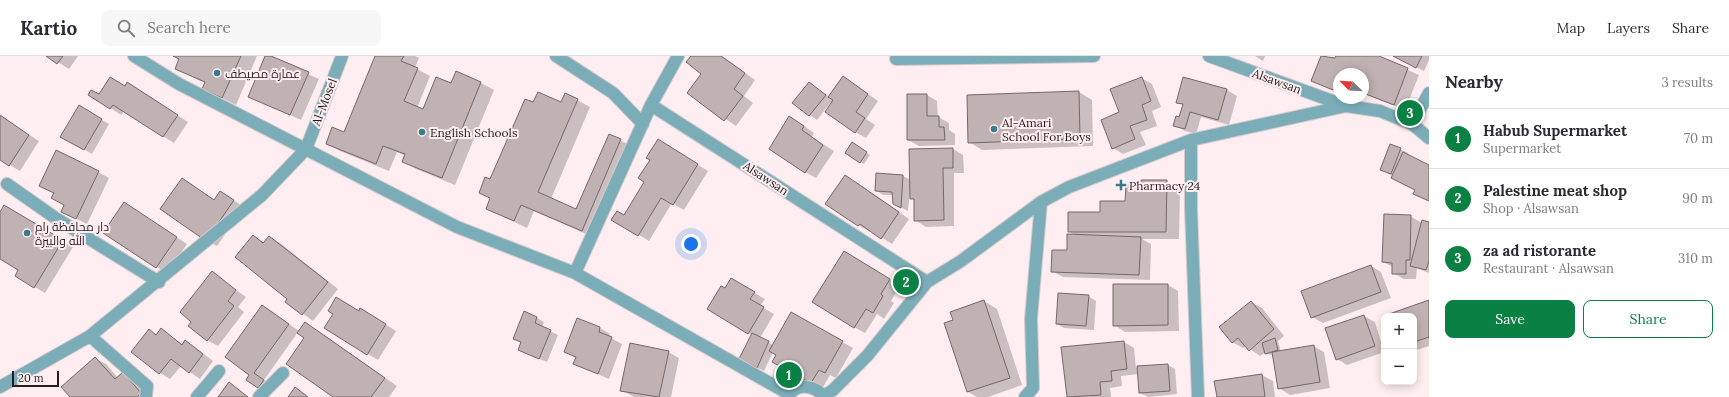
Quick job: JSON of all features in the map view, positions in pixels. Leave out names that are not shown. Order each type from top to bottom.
[{"type":"street","points":[[134,56],[179,84],[457,227],[575,273],[788,396],[800,387],[807,387],[813,388],[824,397],[867,356],[927,282],[961,261],[1041,202],[1069,187],[1191,140],[1346,106],[1380,111],[1412,124],[1429,138]]},
{"type":"street","name":"Al-Mosel","points":[[306,149],[342,56]]},
{"type":"street","points":[[556,56],[613,93],[643,124]]},
{"type":"street","points":[[575,273],[651,105],[678,56]]},
{"type":"street","points":[[896,59],[1094,56]]},
{"type":"street","name":"Alsawsan","points":[[1209,56],[1346,106]]},
{"type":"street","points":[[1412,124],[1429,93]]},
{"type":"street","name":"Alsawsan","points":[[651,105],[927,282]]},
{"type":"street","points":[[1191,140],[1191,209],[1198,397]]},
{"type":"street","points":[[0,387],[90,336],[159,282],[262,195],[306,149]]},
{"type":"street","points":[[7,184],[54,217],[159,282]]},
{"type":"street","points":[[1025,397],[1033,388],[1031,319],[1041,202]]},
{"type":"street","points":[[90,336],[147,386],[146,397]]},
{"type":"street","points":[[197,397],[219,371]]},
{"type":"street","points":[[259,397],[283,373]]},
{"type":"building","points":[[46,56],[63,56],[57,64]]},
{"type":"building","points":[[173,56],[241,56],[222,98],[202,89],[205,82],[175,69],[179,59]]},
{"type":"building","points":[[265,56],[271,56],[309,72],[290,115],[248,97]]},
{"type":"building","points":[[375,56],[404,56],[401,61],[418,68],[404,101],[423,109],[436,77],[451,83],[456,71],[481,82],[442,178],[402,162],[405,154],[383,146],[376,164],[326,144],[332,127],[344,132]]},
{"type":"building","points":[[691,56],[721,56],[745,73],[734,89],[743,96],[724,121],[687,93],[701,74],[686,62]]},
{"type":"building","points":[[1321,56],[1335,58],[1336,56],[1379,56],[1408,68],[1394,105],[1369,95],[1369,68],[1333,68],[1333,90],[1311,81]]},
{"type":"building","points":[[1393,56],[1422,56],[1416,68]]},
{"type":"building","points":[[843,76],[868,94],[856,112],[865,118],[855,133],[825,112],[833,100],[828,97]]},
{"type":"building","points":[[110,77],[125,86],[127,82],[178,115],[163,137],[113,105],[110,109],[88,95],[91,90],[99,94]]},
{"type":"building","points":[[1142,77],[1151,101],[1142,105],[1147,120],[1130,126],[1135,139],[1112,149],[1101,120],[1119,112],[1110,89]]},
{"type":"building","points":[[1183,77],[1227,89],[1218,120],[1190,112],[1185,129],[1173,126],[1176,116],[1179,117],[1183,104],[1176,103]]},
{"type":"building","points":[[809,82],[826,95],[809,116],[792,103]]},
{"type":"building","points":[[1079,91],[1080,139],[968,143],[967,95]]},
{"type":"building","points":[[538,92],[561,102],[565,93],[578,99],[538,192],[576,209],[609,134],[621,139],[582,231],[521,205],[514,221],[486,209],[490,198],[479,193],[485,177],[490,179],[525,99],[533,102]]},
{"type":"building","points":[[907,94],[927,94],[927,116],[939,116],[939,127],[944,127],[945,140],[907,140]]},
{"type":"building","points":[[79,105],[102,119],[84,150],[60,137]]},
{"type":"building","points":[[0,115],[29,135],[9,166],[0,160]]},
{"type":"building","points":[[789,116],[804,126],[802,130],[823,145],[805,173],[769,149]]},
{"type":"building","points":[[658,139],[698,164],[673,205],[661,198],[638,236],[611,220],[617,211],[624,215],[644,182],[638,178],[650,160],[646,158]]},
{"type":"building","points":[[852,142],[867,152],[860,163],[845,153]]},
{"type":"building","points":[[1390,144],[1401,148],[1391,174],[1380,170]]},
{"type":"building","points":[[953,148],[953,168],[943,168],[944,220],[914,221],[914,199],[910,199],[909,149]]},
{"type":"building","points":[[56,150],[99,171],[76,219],[61,212],[64,205],[51,198],[54,193],[39,186]]},
{"type":"building","points":[[1403,152],[1429,165],[1429,201],[1413,194],[1415,190],[1391,178]]},
{"type":"building","points":[[876,173],[903,175],[901,208],[893,204],[892,192],[875,191]]},
{"type":"building","points":[[845,175],[899,212],[881,239],[860,224],[858,226],[825,204]]},
{"type":"building","points":[[182,178],[214,200],[220,191],[234,200],[206,241],[160,209]]},
{"type":"building","points":[[1141,180],[1167,180],[1166,232],[1068,232],[1068,212],[1100,212],[1100,201],[1125,201],[1126,186],[1141,186]]},
{"type":"building","points":[[124,202],[177,237],[156,268],[103,233]]},
{"type":"building","points":[[4,205],[63,240],[34,288],[15,276],[18,270],[0,259],[0,212]]},
{"type":"building","points":[[1384,214],[1411,215],[1410,260],[1406,260],[1406,274],[1392,274],[1392,263],[1382,262]]},
{"type":"building","points":[[1422,220],[1429,222],[1429,261],[1426,270],[1410,266]]},
{"type":"building","points":[[1067,234],[1141,237],[1139,275],[1051,272],[1052,250],[1067,250]]},
{"type":"building","points":[[253,235],[263,243],[269,236],[328,282],[302,315],[285,302],[287,299],[235,257]]},
{"type":"building","points":[[844,251],[890,279],[881,294],[883,296],[873,313],[866,309],[854,328],[812,302]]},
{"type":"building","points":[[1371,265],[1381,292],[1311,318],[1301,291]]},
{"type":"building","points":[[212,271],[236,290],[228,301],[234,306],[207,341],[188,326],[191,322],[180,312]]},
{"type":"building","points":[[731,278],[755,292],[750,299],[764,307],[748,334],[707,309],[721,286],[725,288]]},
{"type":"building","points":[[1113,284],[1168,284],[1168,325],[1113,326]]},
{"type":"building","points":[[1058,293],[1089,295],[1086,326],[1056,324]]},
{"type":"building","points":[[336,297],[359,311],[360,308],[386,324],[367,355],[324,328],[333,314],[328,311]]},
{"type":"building","points":[[984,300],[1010,378],[967,392],[944,323],[953,320],[950,312]]},
{"type":"building","points":[[1429,300],[1429,337],[1417,341],[1417,313],[1392,313]]},
{"type":"building","points":[[1251,301],[1274,329],[1249,351],[1238,338],[1232,343],[1219,327]]},
{"type":"building","points":[[262,305],[289,324],[254,373],[264,380],[258,388],[246,380],[249,375],[225,357]]},
{"type":"building","points":[[524,311],[537,317],[535,323],[551,330],[539,359],[518,350],[521,342],[513,339]]},
{"type":"building","points":[[791,312],[843,341],[825,373],[819,370],[811,383],[772,362],[776,355],[769,351]]},
{"type":"building","points":[[1364,315],[1375,346],[1336,360],[1325,328]]},
{"type":"building","points":[[577,318],[600,327],[599,332],[612,337],[598,374],[573,364],[576,357],[564,352]]},
{"type":"building","points":[[305,322],[385,378],[371,397],[333,397],[286,364],[304,338],[297,333]]},
{"type":"building","points":[[161,328],[182,345],[185,340],[203,354],[189,373],[171,359],[159,374],[131,352],[149,329],[156,335]]},
{"type":"building","points":[[752,333],[769,341],[757,368],[739,359]]},
{"type":"building","points":[[1275,338],[1278,350],[1265,354],[1262,343]]},
{"type":"building","points":[[1124,341],[1127,369],[1111,371],[1112,381],[1100,382],[1101,395],[1067,397],[1061,347]]},
{"type":"building","points":[[630,343],[669,351],[659,397],[620,391]]},
{"type":"building","points":[[1314,345],[1320,382],[1278,389],[1272,352]]},
{"type":"building","points":[[95,357],[115,379],[123,372],[141,393],[137,397],[70,397],[61,387]]},
{"type":"building","points":[[1168,364],[1170,391],[1139,393],[1137,366]]},
{"type":"building","points":[[1262,374],[1265,397],[1217,397],[1214,381]]},
{"type":"building","points":[[229,382],[248,397],[218,397]]},
{"type":"building","points":[[295,387],[308,397],[288,397]]},
{"type":"place","name":"عمارة مصيطف","points":[[217,73]]},
{"type":"place","name":"za ad ristorante","points":[[1410,113]]},
{"type":"place","name":"Al-Amari School For Boys","points":[[994,129]]},
{"type":"place","name":"English Schools","points":[[422,132]]},
{"type":"place","name":"Pharmacy 24","points":[[1121,185]]},
{"type":"place","name":"دار محافظة رام الله والبيرة","points":[[27,233]]},
{"type":"place","name":"Palestine meat shop","points":[[906,282]]},
{"type":"place","name":"Habub Supermarket","points":[[789,375]]}]
